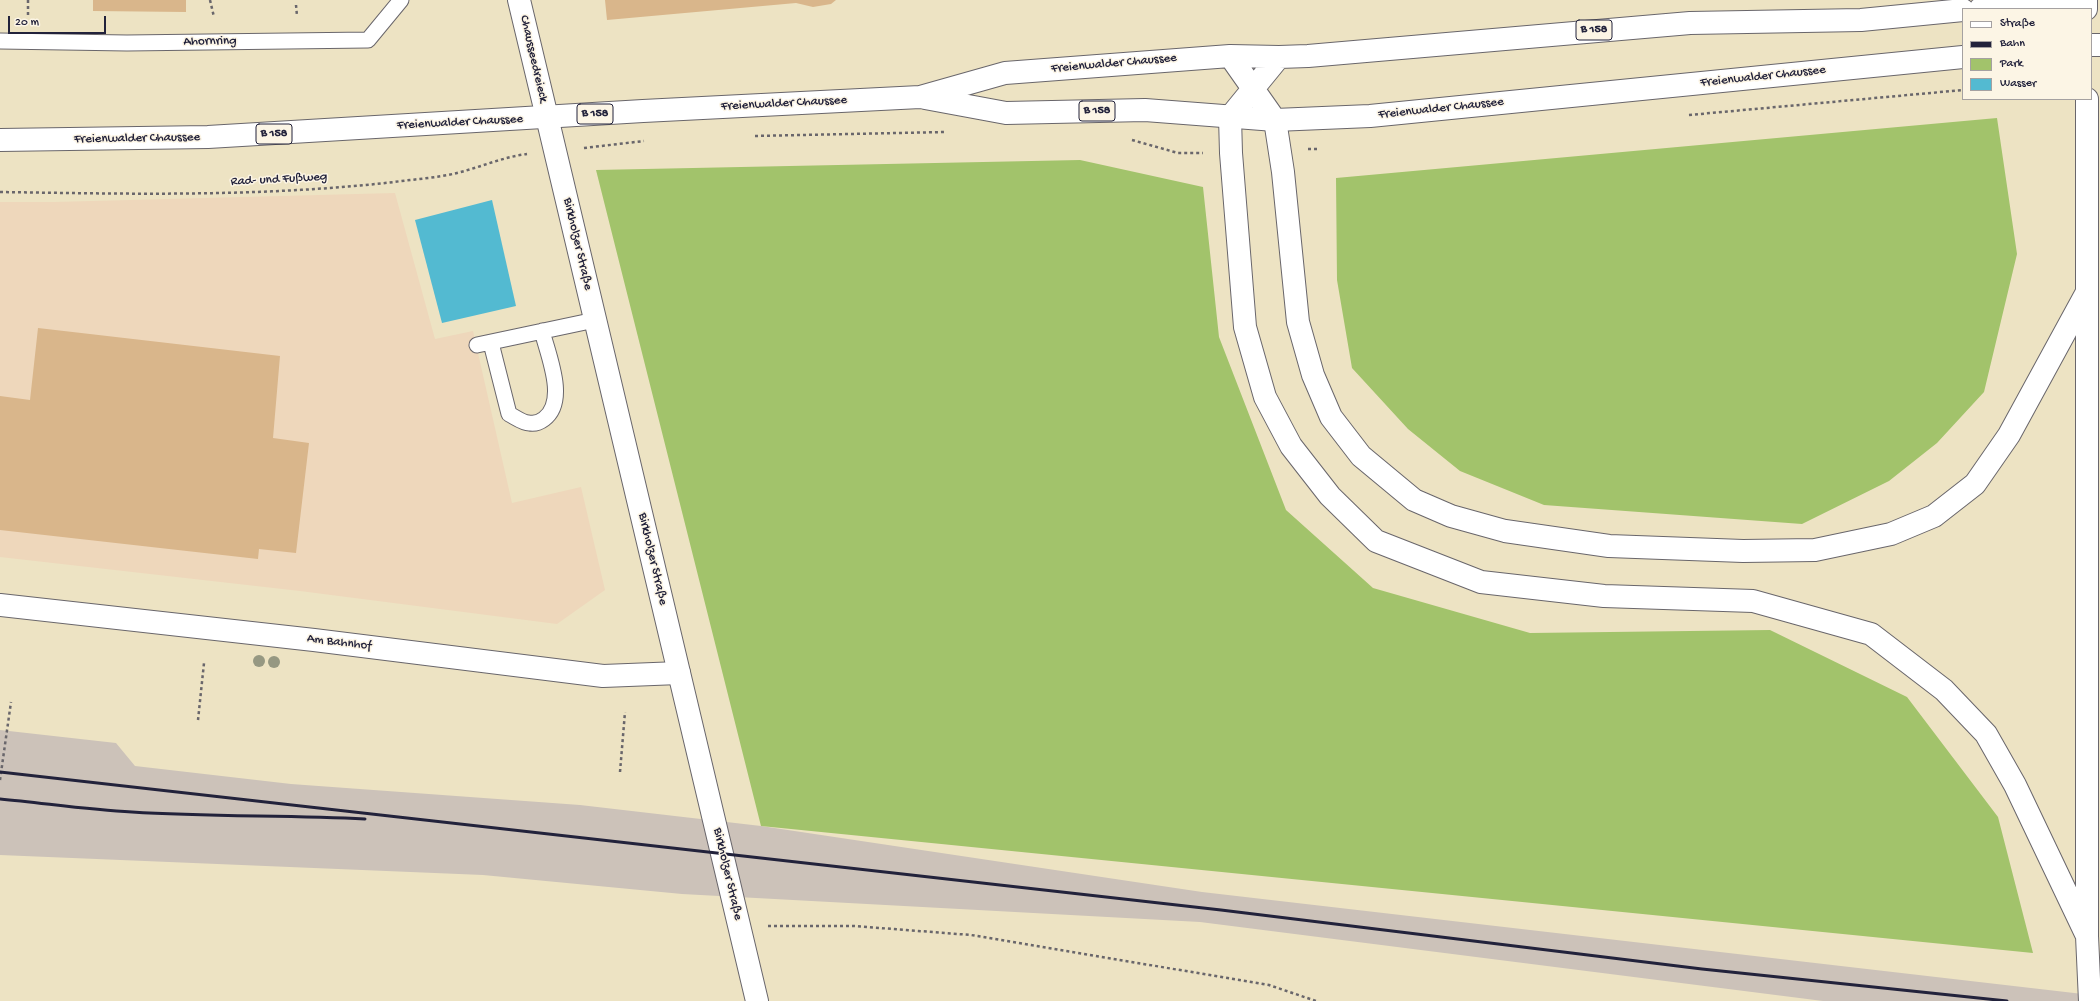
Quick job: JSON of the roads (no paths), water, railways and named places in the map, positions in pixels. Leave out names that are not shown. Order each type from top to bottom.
[{"type":"main road","name":"Chausseedreieck","points":[[519,0],[547,117]]},
{"type":"main road","points":[[1992,8],[2086,0]]},
{"type":"main road","name":"Freienwalder Chaussee","points":[[0,140],[208,138],[547,117],[920,97],[1005,73],[1230,56],[1279,57],[1690,22],[1861,20],[1961,11]]},
{"type":"main road","points":[[1230,56],[1275,120],[1283,172],[1298,322],[1313,375],[1331,417],[1362,456],[1414,500],[1451,516],[1505,531],[1609,546],[1743,551],[1815,550],[1891,534],[1934,516],[1975,484],[2009,435],[2087,292]]},
{"type":"main road","points":[[1279,57],[1252,88],[1230,117],[1231,153],[1245,327],[1265,397],[1291,446],[1330,496],[1376,541],[1481,582],[1604,596],[1753,601],[1871,634],[1944,690],[1986,734],[2015,785],[2087,936]]},
{"type":"main road","name":"Freienwalder Chaussee","points":[[920,97],[1006,113],[1146,110],[1275,120],[1378,115],[1962,57]]},
{"type":"main road","points":[[2087,100],[2087,936],[2090,1001]]},
{"type":"main road","name":"Birkholzer Straße","points":[[547,117],[740,926],[756,1001]]},
{"type":"main road","name":"Am Bahnhof","points":[[0,605],[314,640],[603,676],[679,673]]},
{"type":"lane","name":"Ahornring","points":[[0,41],[127,43],[368,40],[401,0]]},
{"type":"lane","points":[[542,331],[556,385],[556,399],[550,415],[540,422],[528,424],[509,414],[484,344],[542,331],[595,320]]},
{"type":"water","points":[[492,200],[516,306],[442,323],[415,220]]},
{"type":"railway","points":[[0,772],[1221,910],[1702,969],[2007,1001]]},
{"type":"railway","points":[[0,799],[132,812],[190,815],[365,819]]}]
